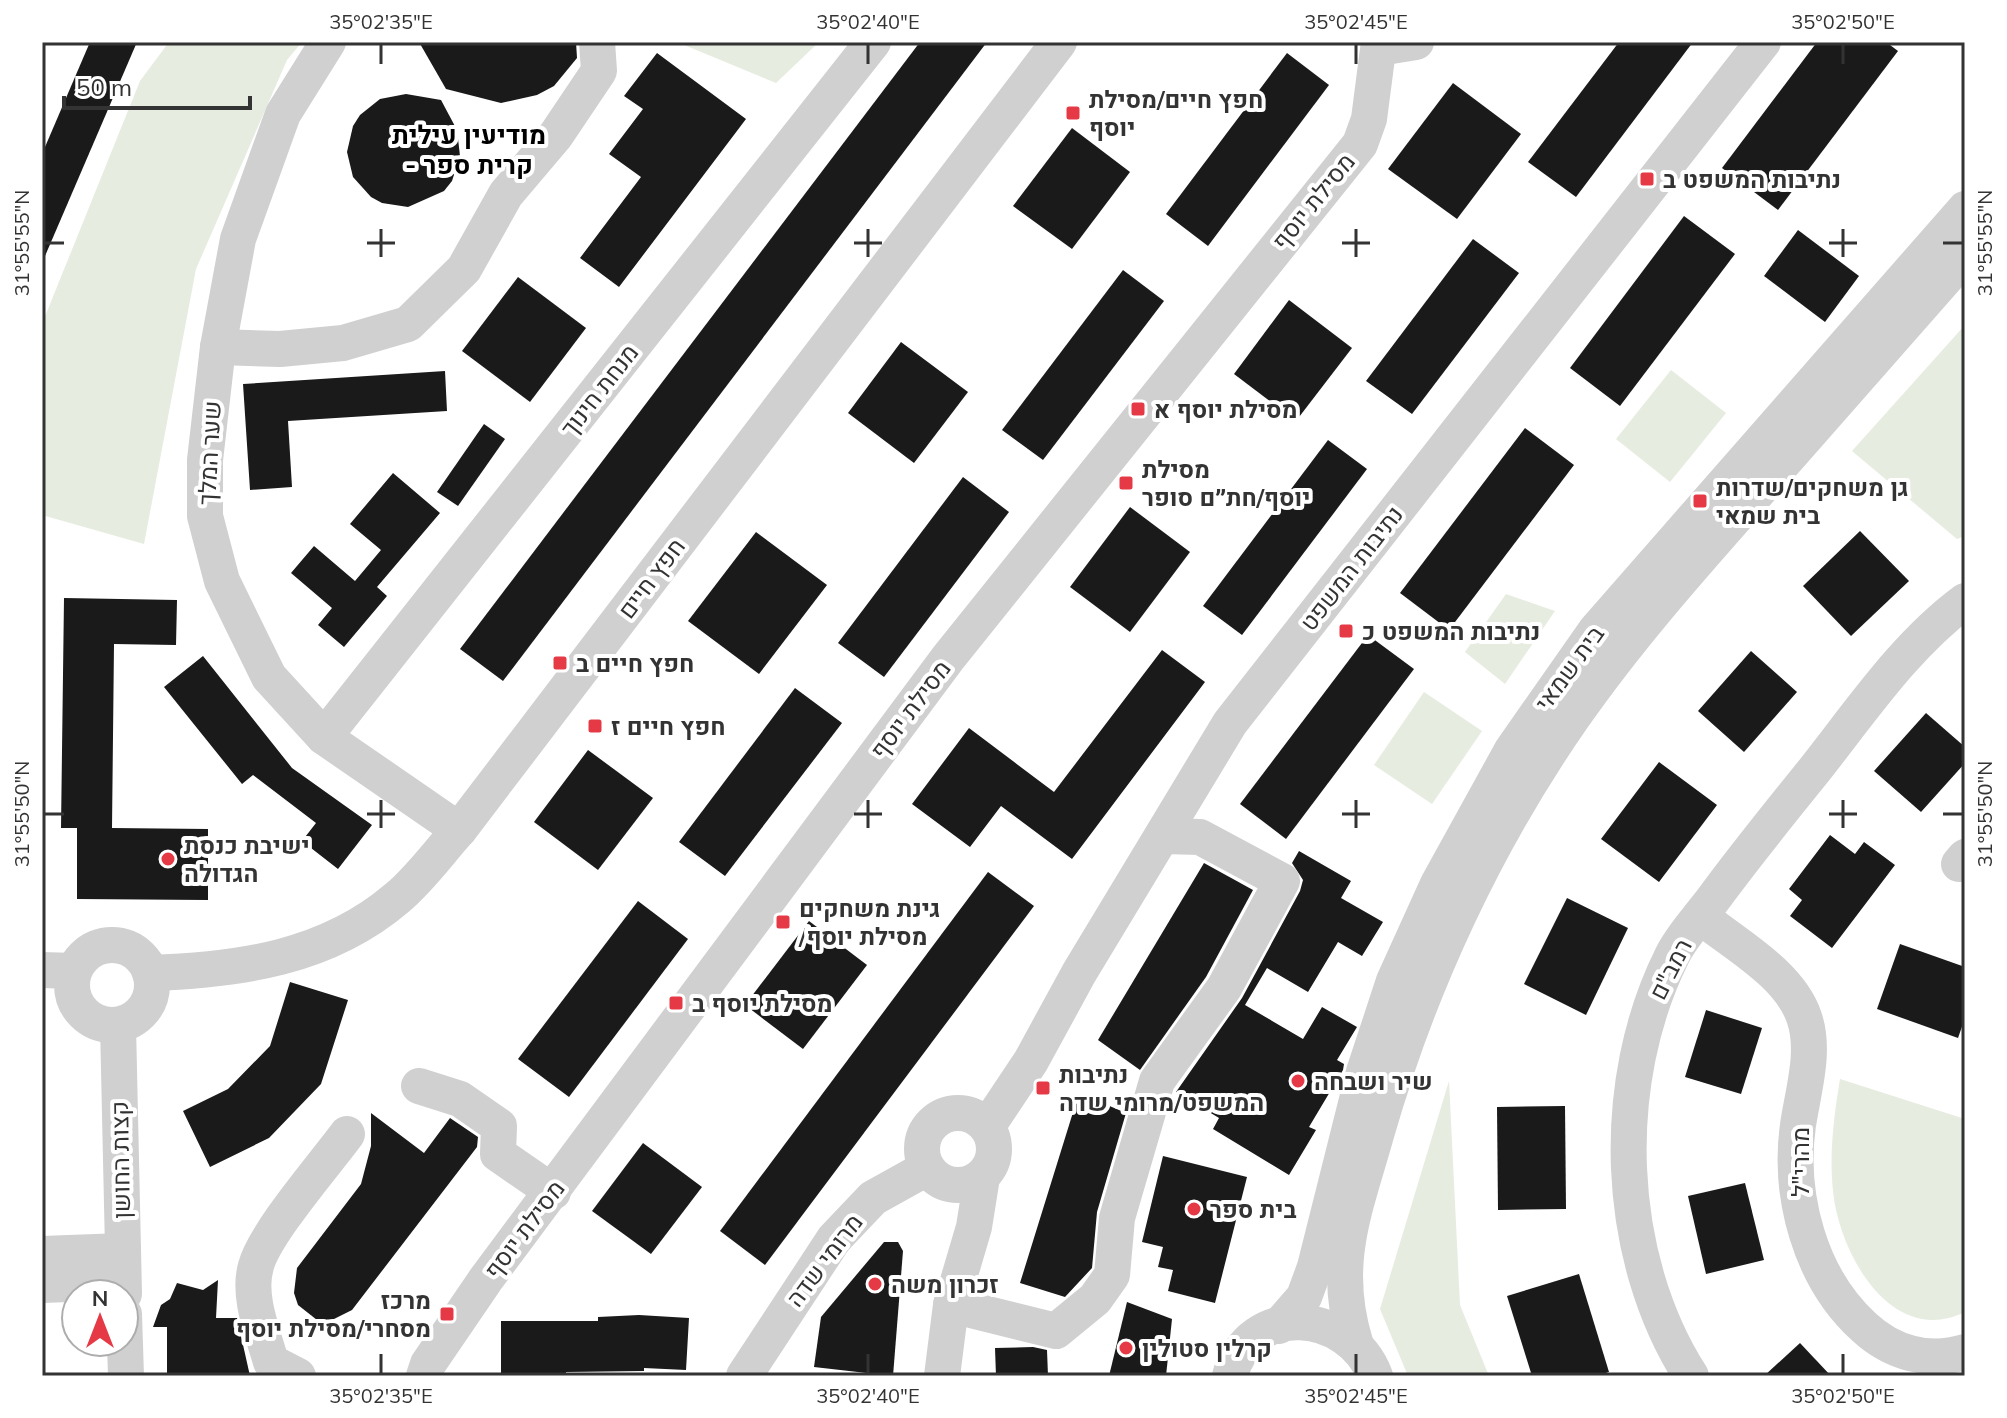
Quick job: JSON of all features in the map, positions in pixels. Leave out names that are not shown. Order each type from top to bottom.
[{"type":"street","name":"שער המלך","points":[[328,42],[283,114],[238,239],[218,347],[205,460],[205,516],[222,581],[269,677],[324,737],[459,830]]},
{"type":"street","points":[[218,347],[280,349],[343,343],[408,324],[464,269],[506,194],[556,135],[599,71],[597,42]]},
{"type":"street","name":"מנחת חינוך","points":[[324,737],[873,42]]},
{"type":"street","name":"חפץ חיים","points":[[150,973],[235,968],[312,949],[398,898],[459,830],[1059,42]]},
{"type":"street","points":[[1379,45],[1416,42]]},
{"type":"street","name":"נתיבות המשפט","points":[[987,1127],[1025,1071],[1079,973],[1242,707],[1763,42]]},
{"type":"street","name":"מסילת יוסף","points":[[424,1376],[455,1322],[948,658],[1360,144],[1369,119],[1379,45]]},
{"type":"street","name":"בית שמאי","points":[[1340,1221],[1364,1072],[1394,981],[1438,884],[1512,750],[1596,630],[1965,209]]},
{"type":"street","name":"בית שמאי","points":[[1340,1221],[1425,989],[1505,831],[1564,731],[1650,616],[1965,256]]},
{"type":"street","name":"רמב\"ם","points":[[1691,1376],[1665,1325],[1636,1223],[1630,1164],[1631,1096],[1647,1017],[1672,954],[1700,916],[1908,653],[1965,601]]},
{"type":"street","points":[[951,1305],[1056,1331],[1095,1299],[1112,1275],[1117,1218],[1157,1081],[1224,988],[1282,881],[1200,837],[1163,836]]},
{"type":"street","name":"מהרי\"ל","points":[[1700,916],[1773,974],[1794,995],[1805,1018],[1808,1069],[1798,1129],[1798,1197],[1809,1238],[1835,1292],[1864,1328],[1899,1351],[1922,1356],[1951,1356],[1965,1352]]},
{"type":"street","points":[[118,944],[132,949],[146,962],[150,973],[152,992],[147,1006],[138,1016],[118,1025],[93,1021],[82,1013],[58,983],[91,950],[118,944]]},
{"type":"street","name":"קצות החושן","points":[[118,1025],[123,1278]]},
{"type":"street","points":[[419,1086],[460,1099],[499,1126],[498,1154],[553,1192]]},
{"type":"street","points":[[942,1376],[951,1305],[974,1227],[982,1177],[994,1157],[995,1144],[987,1127],[971,1114],[958,1112],[934,1121],[921,1144],[927,1168],[946,1184],[959,1186],[982,1177]]},
{"type":"street","points":[[298,1376],[271,1362],[255,1304],[255,1266],[269,1239],[347,1134]]},
{"type":"street","name":"מרומי שדה","points":[[744,1376],[834,1239],[873,1198],[927,1168]]},
{"type":"street","points":[[1279,1326],[1304,1297],[1340,1221]]},
{"type":"street","points":[[1340,1221],[1343,1295],[1355,1342]]},
{"type":"street","points":[[42,1254],[105,1278]]},
{"type":"street","points":[[1230,1376],[1241,1353],[1255,1338],[1279,1326],[1313,1322],[1335,1328],[1355,1342],[1369,1360],[1375,1376]]},
{"type":"shaded area","points":[[169,42],[302,42],[287,60],[196,269],[144,544],[42,515],[42,324],[140,81]]},
{"type":"shaded area","points":[[677,42],[819,42],[776,83]]},
{"type":"shaded area","points":[[1965,325],[1965,536],[1957,539],[1852,451]]},
{"type":"shaded area","points":[[1671,370],[1726,413],[1670,482],[1616,439]]},
{"type":"shaded area","points":[[1506,594],[1555,611],[1505,684],[1465,652]]},
{"type":"shaded area","points":[[1424,692],[1482,731],[1432,804],[1374,765]]},
{"type":"shaded area","points":[[1840,1079],[1965,1119],[1965,1312],[1938,1320],[1914,1317],[1892,1306],[1858,1266],[1837,1215],[1833,1191],[1832,1149]]},
{"type":"shaded area","points":[[1449,1081],[1460,1305],[1489,1376],[1408,1376],[1380,1309]]},
{"type":"building","points":[[90,42],[137,42],[42,263],[42,154]]},
{"type":"building","points":[[419,42],[576,42],[577,58],[554,86],[537,95],[501,103],[446,89]]},
{"type":"building","points":[[920,42],[987,42],[503,681],[460,649]]},
{"type":"building","points":[[1619,42],[1693,42],[1576,197],[1528,162]]},
{"type":"building","points":[[1817,42],[1886,42],[1898,51],[1778,210],[1722,168]]},
{"type":"building","points":[[657,53],[746,119],[619,287],[580,258],[641,177],[609,154],[643,109],[624,96]]},
{"type":"building","points":[[1287,53],[1329,85],[1208,246],[1166,214]]},
{"type":"building","points":[[1453,83],[1521,134],[1457,219],[1388,169]]},
{"type":"building","points":[[406,94],[441,100],[457,130],[460,156],[452,181],[444,191],[408,207],[382,203],[371,197],[353,177],[347,152],[353,126],[360,115],[380,99]]},
{"type":"building","points":[[1072,128],[1130,172],[1072,249],[1013,206]]},
{"type":"building","points":[[1684,216],[1735,254],[1620,406],[1570,368]]},
{"type":"building","points":[[1798,230],[1859,276],[1825,322],[1764,276]]},
{"type":"building","points":[[1473,239],[1519,273],[1412,414],[1366,381]]},
{"type":"building","points":[[1123,270],[1164,301],[1043,460],[1002,430]]},
{"type":"building","points":[[518,277],[586,328],[530,402],[462,351]]},
{"type":"building","points":[[1289,300],[1352,348],[1296,421],[1234,374]]},
{"type":"building","points":[[901,342],[968,392],[914,463],[848,413]]},
{"type":"building","points":[[445,371],[447,411],[288,421],[292,487],[250,490],[243,384]]},
{"type":"building","points":[[484,424],[505,439],[458,506],[437,492]]},
{"type":"building","points":[[1525,428],[1574,465],[1449,630],[1400,593]]},
{"type":"building","points":[[1328,440],[1367,469],[1242,635],[1203,606]]},
{"type":"building","points":[[393,473],[440,513],[377,587],[387,596],[344,647],[318,625],[332,608],[291,573],[314,546],[355,581],[381,550],[350,524]]},
{"type":"building","points":[[963,477],[1009,512],[884,677],[838,643]]},
{"type":"building","points":[[1130,507],[1190,552],[1130,632],[1070,587]]},
{"type":"building","points":[[1860,531],[1909,581],[1851,636],[1803,586]]},
{"type":"building","points":[[756,532],[827,585],[759,674],[688,621]]},
{"type":"building","points":[[64,598],[177,600],[176,645],[114,644],[112,828],[208,829],[208,900],[77,899],[77,828],[61,828]]},
{"type":"building","points":[[1368,635],[1414,669],[1286,839],[1240,804]]},
{"type":"building","points":[[1162,650],[1205,682],[1072,859],[1001,806],[970,847],[912,804],[969,728],[1054,792]]},
{"type":"building","points":[[1751,651],[1797,692],[1744,752],[1698,711]]},
{"type":"building","points":[[203,656],[292,768],[372,825],[338,869],[302,841],[316,823],[253,775],[242,784],[164,687]]},
{"type":"building","points":[[795,688],[842,723],[725,876],[679,842]]},
{"type":"building","points":[[1926,713],[1965,747],[1965,763],[1921,812],[1874,771]]},
{"type":"building","points":[[588,750],[653,798],[598,870],[534,822]]},
{"type":"building","points":[[1659,762],[1717,805],[1659,882],[1601,839]]},
{"type":"building","points":[[1830,835],[1855,854],[1864,842],[1895,865],[1832,948],[1790,916],[1802,900],[1789,889]]},
{"type":"building","points":[[1299,851],[1351,881],[1341,898],[1383,922],[1362,956],[1338,942],[1308,992],[1267,968],[1245,1005],[1303,1039],[1322,1007],[1357,1027],[1337,1060],[1344,1064],[1343,1070],[1309,1127],[1316,1130],[1289,1175],[1213,1129],[1219,1118],[1176,1092],[1242,998],[1300,891],[1303,880],[1292,863]]},
{"type":"building","points":[[1204,863],[1253,890],[1206,977],[1140,1070],[1098,1040]]},
{"type":"building","points":[[988,872],[1034,906],[765,1265],[720,1231]]},
{"type":"building","points":[[1567,898],[1628,928],[1586,1015],[1524,984]]},
{"type":"building","points":[[638,901],[688,939],[569,1097],[518,1059]]},
{"type":"building","points":[[809,921],[867,965],[803,1049],[745,1005]]},
{"type":"building","points":[[1900,944],[1965,967],[1965,1018],[1958,1038],[1877,1009]]},
{"type":"building","points":[[290,982],[348,1000],[321,1084],[269,1138],[210,1167],[183,1111],[228,1089],[270,1046]]},
{"type":"building","points":[[1706,1010],[1762,1028],[1741,1094],[1685,1077]]},
{"type":"building","points":[[1079,1093],[1126,1113],[1097,1212],[1092,1268],[1065,1297],[1020,1283]]},
{"type":"building","points":[[1565,1106],[1566,1209],[1498,1210],[1497,1107]]},
{"type":"building","points":[[371,1113],[424,1153],[450,1118],[478,1137],[477,1147],[352,1310],[330,1321],[317,1320],[298,1305],[294,1293],[297,1268],[361,1184],[371,1146]]},
{"type":"building","points":[[643,1143],[702,1187],[651,1254],[592,1211]]},
{"type":"building","name":"בית ספר","points":[[1163,1156],[1247,1177],[1215,1303],[1168,1291],[1173,1270],[1158,1267],[1163,1247],[1142,1242]]},
{"type":"building","points":[[1745,1183],[1764,1260],[1706,1274],[1688,1196]]},
{"type":"building","name":"זכרון משה","points":[[884,1242],[898,1242],[903,1251],[893,1376],[814,1367],[821,1317]]},
{"type":"building","points":[[1579,1274],[1609,1372],[1596,1376],[1532,1376],[1507,1296]]},
{"type":"building","points":[[218,1280],[216,1318],[237,1318],[250,1376],[167,1376],[167,1327],[153,1327],[161,1305],[170,1299],[177,1283],[203,1290]]},
{"type":"building","points":[[1127,1302],[1172,1319],[1166,1376],[1109,1376]]},
{"type":"building","points":[[639,1315],[689,1318],[686,1370],[644,1368],[644,1371],[566,1372],[566,1376],[501,1376],[501,1321],[598,1321],[598,1317]]},
{"type":"building","points":[[1800,1343],[1831,1376],[1764,1376]]},
{"type":"building","points":[[1033,1347],[1047,1350],[1048,1376],[996,1376],[995,1348]]},
{"type":"place","name":"חפץ חיים/מסילת יוסף","points":[[1073,113]]},
{"type":"place","name":"נתיבות המשפט ב","points":[[1647,179]]},
{"type":"place","name":"מסילת יוסף א","points":[[1138,409]]},
{"type":"place","name":"מסילת יוסף/חת״ם סופר","points":[[1126,483]]},
{"type":"place","name":"גן משחקים/שדרות בית שמאי","points":[[1700,501]]},
{"type":"place","name":"נתיבות המשפט כ","points":[[1346,631]]},
{"type":"place","name":"חפץ חיים ב","points":[[560,663]]},
{"type":"place","name":"חפץ חיים ז","points":[[595,726]]},
{"type":"place","name":"ישיבת כנסת הגדולה","points":[[168,859]]},
{"type":"place","name":"גינת משחקים /מסילת יוסף","points":[[783,922]]},
{"type":"place","name":"מסילת יוסף ב","points":[[676,1003]]},
{"type":"place","name":"שיר ושבחה","points":[[1298,1081]]},
{"type":"place","name":"נתיבות המשפט/מרומי שדה","points":[[1043,1088]]},
{"type":"place","name":"בית ספר","points":[[1194,1209]]},
{"type":"place","name":"זכרון משה","points":[[875,1284]]},
{"type":"place","name":"מרכז מסחרי/מסילת יוסף","points":[[447,1314]]},
{"type":"place","name":"קרלין סטולין","points":[[1126,1348]]},
{"type":"district","name":"מודיעין עילית - קרית ספר","points":[[469,149]]}]
